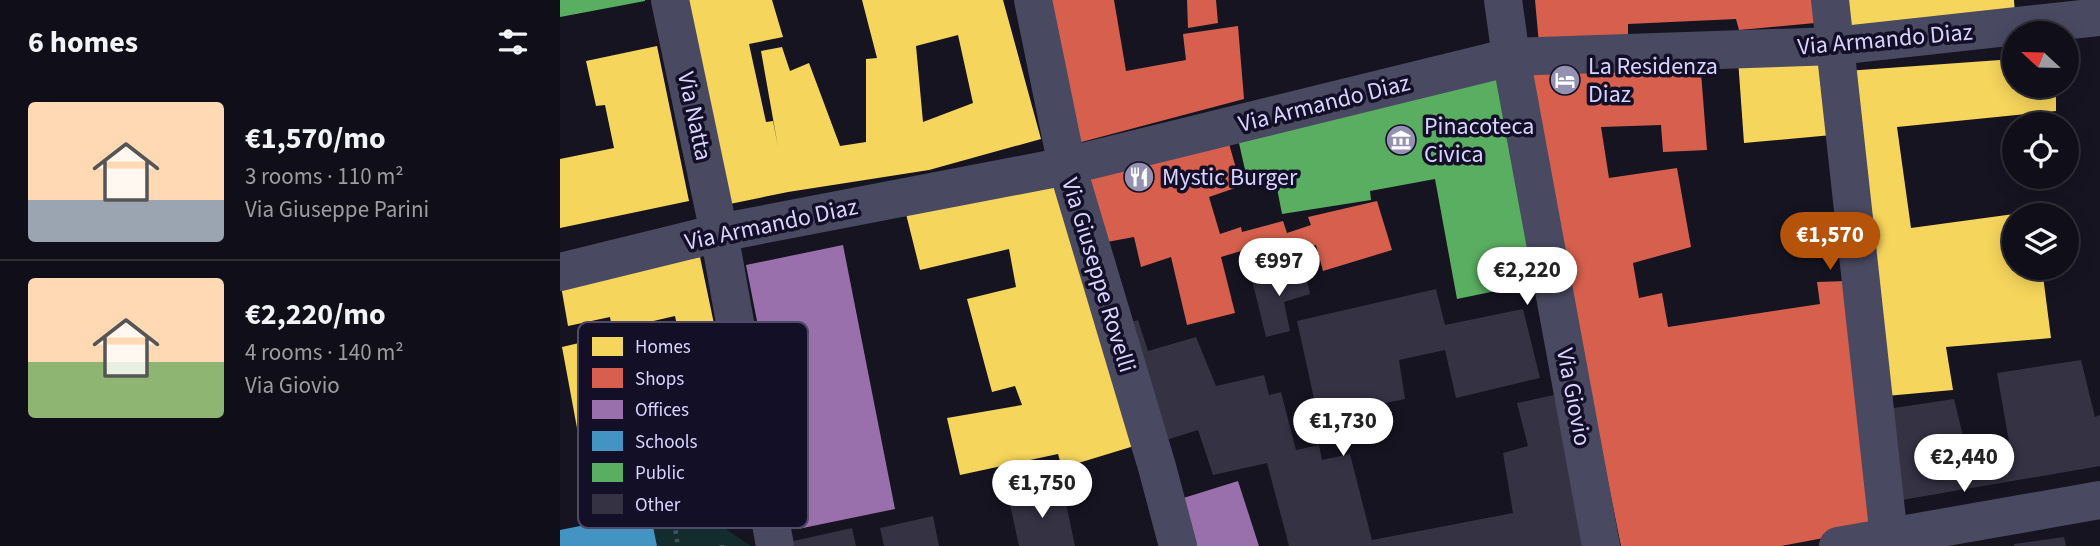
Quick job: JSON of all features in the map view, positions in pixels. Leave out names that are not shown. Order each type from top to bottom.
[{"type":"street","name":"Via Natta","points":[[670,0],[735,322]]},
{"type":"street","name":"Via Giuseppe Rovelli","points":[[1033,0],[1066,166],[1157,467],[1178,546]]},
{"type":"street","name":"Via Giovio","points":[[1503,0],[1511,57],[1601,546]]},
{"type":"street","points":[[1830,0],[1889,538]]},
{"type":"street","name":"Via Armando Diaz","points":[[560,272],[719,233],[1066,166],[1511,57],[1835,46],[2100,17]]},
{"type":"street","points":[[1838,546],[2100,500]]},
{"type":"street","name":"Via Natta","points":[[772,528],[775,546]]},
{"type":"path","points":[[675,528],[678,546]]},
{"type":"green space","points":[[653,528],[726,528],[751,546],[657,546]]},
{"type":"building: Homes","points":[[679,0],[772,0],[783,37],[749,44],[766,122],[773,121],[778,147],[761,51],[782,47],[790,71],[809,63],[840,146],[866,142],[866,59],[877,58],[862,0],[1003,0],[1041,139],[929,170],[788,192],[720,206]],"holes":[[[958,35],[973,103],[923,122],[916,46]]]},
{"type":"building: Homes","points":[[1843,0],[2014,0],[2015,14],[1846,31]]},
{"type":"building: Homes","points":[[657,46],[689,201],[560,228],[560,159],[614,148],[605,105],[596,106],[586,61]]},
{"type":"building: Homes","points":[[1824,52],[1832,135],[1744,143],[1738,59]]},
{"type":"building: Homes","points":[[2002,60],[2002,98],[2056,98],[2056,111],[2002,112],[2002,116],[1897,127],[1911,228],[2002,216],[2002,280],[2044,280],[2051,338],[1946,347],[1953,390],[1886,396],[1846,71]]},
{"type":"building: Homes","points":[[1036,177],[1063,191],[1144,443],[1062,468],[1058,454],[960,475],[947,418],[1022,405],[1015,386],[992,392],[967,299],[1016,287],[1009,249],[920,270],[905,210]]},
{"type":"building: Homes","points":[[700,257],[714,322],[676,322],[675,316],[649,322],[611,322],[610,317],[568,326],[561,286]]},
{"type":"building: Homes","points":[[578,343],[578,428],[577,428],[562,347]]},
{"type":"building: Shops","points":[[1046,0],[1114,0],[1126,71],[1186,60],[1183,34],[1238,26],[1244,99],[1074,144]]},
{"type":"building: Shops","points":[[1187,0],[1216,0],[1218,23],[1188,28]]},
{"type":"building: Shops","points":[[1535,0],[1813,0],[1815,23],[1739,30],[1736,19],[1628,24],[1628,40],[1539,44]]},
{"type":"building: Shops","points":[[1700,59],[1707,150],[1663,152],[1661,125],[1601,127],[1609,178],[1677,168],[1691,247],[1633,263],[1639,298],[1662,293],[1668,327],[1820,304],[1817,282],[1846,281],[1877,528],[1781,546],[1621,546],[1525,70]]},
{"type":"building: Shops","points":[[1226,133],[1241,186],[1209,197],[1220,234],[1241,227],[1242,232],[1283,221],[1287,233],[1311,225],[1308,217],[1377,201],[1392,250],[1323,271],[1316,245],[1244,264],[1241,251],[1221,257],[1235,313],[1187,325],[1171,257],[1141,267],[1134,237],[1096,244],[1077,170]]},
{"type":"building: Offices","points":[[843,245],[895,509],[808,527],[808,322],[757,322],[746,265]]},
{"type":"building: Offices","points":[[1238,481],[1259,546],[1189,546],[1177,500]]},
{"type":"building: Schools","points":[[578,526],[653,528],[657,546],[560,546],[560,530]]},
{"type":"building: Public","points":[[560,0],[645,0],[645,1],[560,17]]},
{"type":"building: Public","points":[[1507,65],[1549,280],[1457,299],[1435,179],[1370,191],[1371,200],[1282,214],[1275,178],[1248,183],[1236,130]]},
{"type":"building: Other","points":[[1304,266],[1310,294],[1284,302],[1290,331],[1266,337],[1252,280]]},
{"type":"building: Other","points":[[1436,289],[1445,325],[1523,309],[1540,378],[1456,398],[1445,350],[1399,360],[1405,399],[1318,417],[1297,321]]},
{"type":"building: Other","points":[[1138,320],[1148,351],[1196,337],[1216,386],[1264,375],[1269,395],[1281,392],[1296,450],[1319,445],[1322,460],[1350,454],[1372,540],[1513,513],[1503,453],[1528,446],[1517,403],[1554,395],[1589,546],[1289,546],[1267,463],[1213,475],[1198,430],[1157,443],[1116,327]]},
{"type":"building: Other","points":[[2081,360],[2095,417],[2100,415],[2100,466],[1896,501],[1887,409],[1954,399],[1966,448],[2009,442],[1997,373]]},
{"type":"building: Other","points":[[1063,489],[1075,546],[1019,546],[1009,500]]},
{"type":"building: Other","points":[[933,516],[939,546],[884,546],[880,528]]},
{"type":"building: Other","points":[[852,528],[856,546],[789,546],[789,542]]},
{"type":"building: Other","points":[[2064,537],[2066,546],[2014,546],[2014,544]]},
{"type":"place","name":"La Residenza Diaz","points":[[1565,80]]},
{"type":"place","name":"Pinacoteca Civica","points":[[1401,140]]},
{"type":"place","name":"Mystic Burger","points":[[1139,177]]}]
